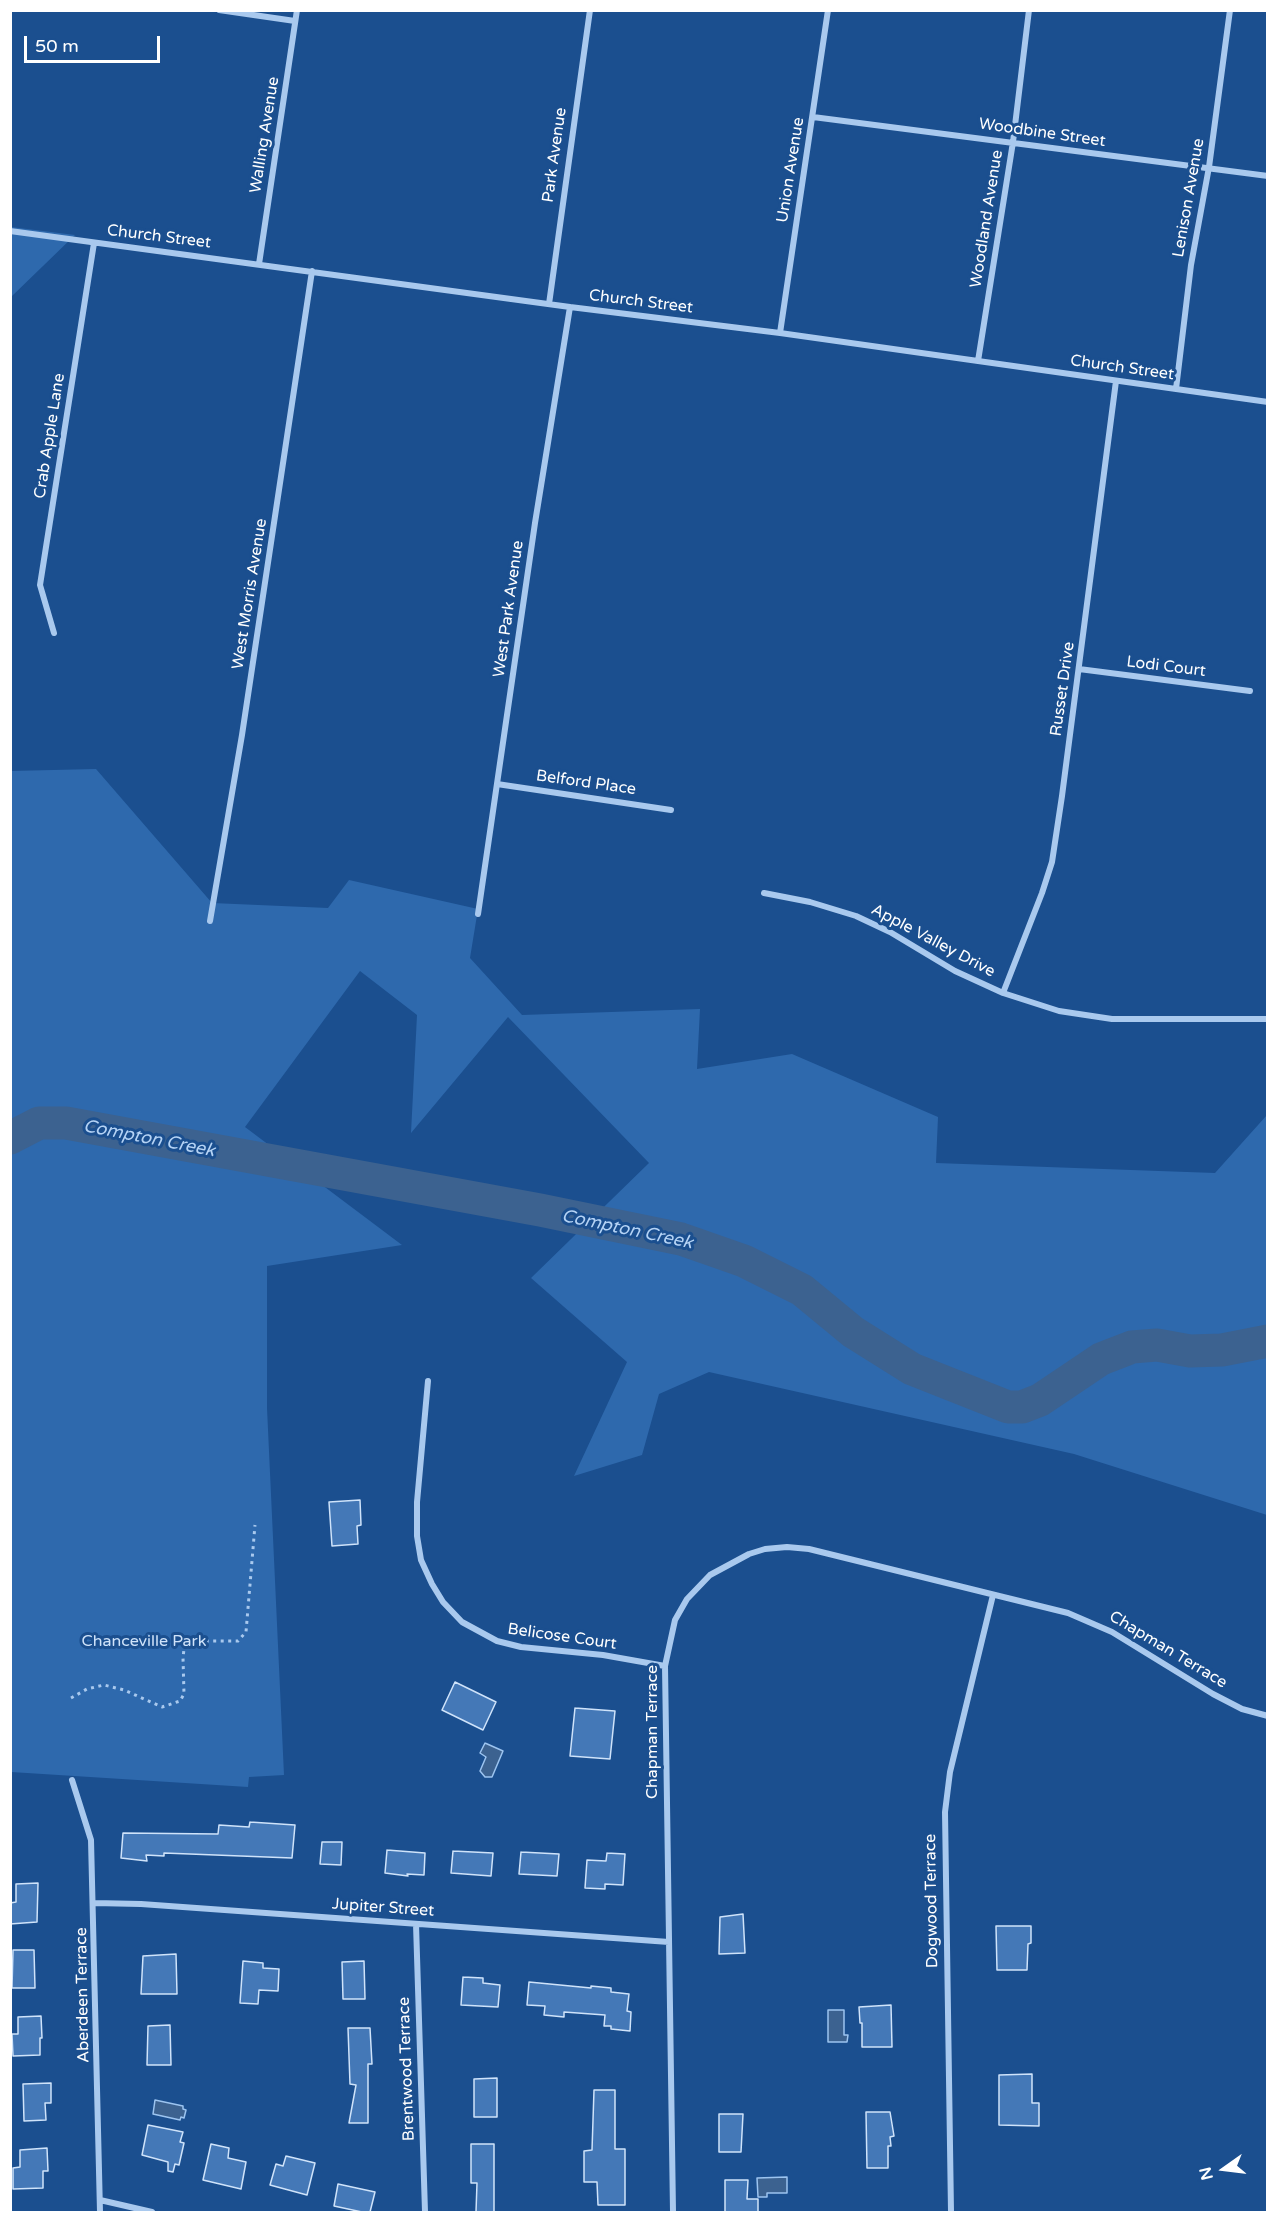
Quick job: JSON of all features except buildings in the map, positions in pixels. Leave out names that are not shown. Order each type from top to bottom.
[{"type":"street","points":[[219,10],[295,21]]},
{"type":"street","name":"Walling Avenue","points":[[258,264],[297,10]]},
{"type":"street","name":"Park Avenue","points":[[549,304],[590,10]]},
{"type":"street","name":"Union Avenue","points":[[780,333],[828,10]]},
{"type":"street","name":"Woodland Avenue","points":[[978,361],[1012,142],[1029,10]]},
{"type":"street","name":"Lenison Avenue","points":[[1176,390],[1191,265],[1209,167],[1230,10]]},
{"type":"street","name":"Woodbine Street","points":[[813,117],[1268,176]]},
{"type":"street","name":"Church Street","points":[[10,231],[570,307],[780,333],[1268,402]]},
{"type":"street","name":"Crab Apple Lane","points":[[54,633],[40,585],[94,243]]},
{"type":"street","name":"West Morris Avenue","points":[[210,921],[242,735],[312,271]]},
{"type":"street","name":"West Park Avenue","points":[[478,914],[535,523],[570,307]]},
{"type":"street","name":"Russet Drive","points":[[1003,993],[1052,862],[1116,381]]},
{"type":"street","name":"Lodi Court","points":[[1079,669],[1250,691]]},
{"type":"street","name":"Belford Place","points":[[497,784],[671,810]]},
{"type":"street","name":"Apple Valley Drive","points":[[764,893],[810,902],[856,916],[890,932],[955,971],[1003,993],[1059,1011],[1112,1019],[1268,1019]]},
{"type":"street","name":"Belicose Court","points":[[428,1381],[417,1502],[417,1536],[422,1560],[443,1602],[462,1622],[497,1641],[521,1647],[603,1655],[665,1666]]},
{"type":"street","name":"Chapman Terrace","points":[[673,2212],[665,1666],[675,1620],[693,1593],[710,1575],[728,1564],[765,1549],[787,1547],[809,1549],[1068,1613],[1097,1624],[1242,1709],[1268,1716]]},
{"type":"street","name":"Dogwood Terrace","points":[[951,2212],[945,1812],[950,1772],[993,1595]]},
{"type":"street","name":"Aberdeen Terrace","points":[[72,1780],[91,1840],[100,2212]]},
{"type":"street","name":"Jupiter Street","points":[[94,1903],[153,1905],[669,1942]]},
{"type":"street","name":"Brentwood Terrace","points":[[416,1924],[425,2212]]},
{"type":"street","points":[[100,2200],[153,2212]]},
{"type":"path","points":[[71,1698],[87,1689],[104,1685],[123,1690],[162,1707],[180,1701],[184,1694],[184,1649],[189,1643],[238,1641],[246,1632],[255,1525]]},
{"type":"green space","points":[[11,227],[75,235],[11,297]]},
{"type":"green space","name":"Chanceville Park","points":[[96,769],[212,903],[328,908],[349,880],[478,909],[470,958],[522,1015],[700,1009],[697,1069],[792,1054],[938,1117],[936,1163],[1215,1173],[1267,1115],[1267,1515],[1074,1454],[709,1372],[659,1394],[642,1455],[574,1476],[627,1362],[531,1278],[649,1163],[508,1017],[411,1133],[417,1015],[360,971],[245,1127],[402,1245],[267,1266],[267,1408],[284,1775],[249,1777],[248,1787],[11,1772],[10,771]]},
{"type":"shaded area","points":[[485,1743],[503,1751],[492,1777],[485,1777],[480,1771],[486,1757],[480,1753]]},
{"type":"shaded area","points":[[828,2010],[844,2010],[844,2035],[848,2035],[847,2042],[828,2042]]},
{"type":"shaded area","points":[[155,2100],[183,2106],[186,2110],[184,2118],[181,2117],[180,2120],[153,2114]]},
{"type":"shaded area","points":[[787,2177],[787,2193],[767,2193],[767,2197],[758,2197],[757,2178]]},
{"type":"waterway","name":"Compton Creek","points":[[10,1138],[39,1123],[66,1123],[540,1210],[681,1239],[744,1261],[802,1290],[853,1332],[912,1369],[1008,1407],[1022,1407],[1040,1400],[1101,1359],[1132,1347],[1157,1345],[1190,1351],[1222,1350],[1268,1341]]}]
